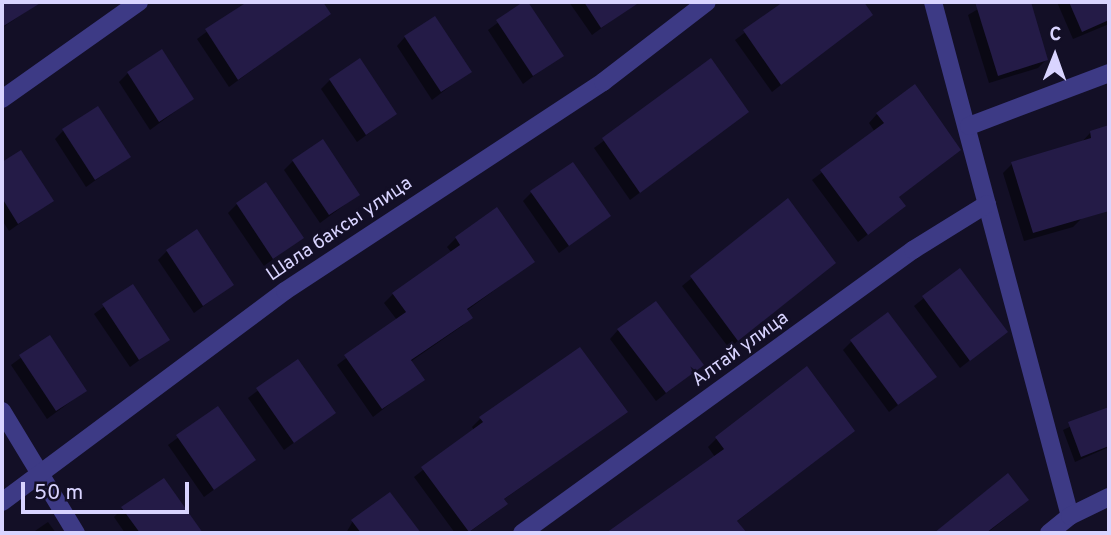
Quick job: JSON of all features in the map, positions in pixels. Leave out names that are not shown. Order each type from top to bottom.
[{"type":"street","points":[[2,99],[139,2]]},
{"type":"street","name":"Шала баксы улица","points":[[2,502],[285,291],[603,82],[707,2]]},
{"type":"street","points":[[933,2],[969,126],[987,204],[1070,516]]},
{"type":"street","points":[[969,126],[1109,74]]},
{"type":"street","name":"Алтай улица","points":[[522,533],[913,250],[987,204]]},
{"type":"street","points":[[2,411],[76,533]]},
{"type":"street","points":[[1049,533],[1070,516],[1109,497]]},
{"type":"building","points":[[2,2],[42,2],[2,27]]},
{"type":"building","points":[[247,2],[323,2],[331,14],[238,80],[205,29]]},
{"type":"building","points":[[523,2],[528,2],[564,56],[533,76],[496,20]]},
{"type":"building","points":[[584,2],[640,2],[601,28]]},
{"type":"building","points":[[783,2],[864,2],[873,15],[781,85],[743,30]]},
{"type":"building","points":[[975,2],[1031,2],[1048,60],[998,76]]},
{"type":"building","points":[[1069,2],[1109,2],[1109,20],[1082,32]]},
{"type":"building","points":[[435,16],[472,72],[441,92],[404,36]]},
{"type":"building","points":[[162,49],[194,99],[159,122],[127,72]]},
{"type":"building","points":[[360,58],[397,114],[366,135],[329,79]]},
{"type":"building","points":[[711,58],[749,112],[640,193],[602,138]]},
{"type":"building","points":[[915,84],[961,150],[899,197],[906,206],[868,235],[820,170],[884,123],[876,113]]},
{"type":"building","points":[[98,106],[131,157],[95,180],[62,129]]},
{"type":"building","points":[[1109,125],[1109,211],[1033,233],[1011,162],[1091,138],[1090,131]]},
{"type":"building","points":[[323,139],[360,195],[329,215],[292,160]]},
{"type":"building","points":[[21,150],[54,201],[18,224],[2,198],[2,162]]},
{"type":"building","points":[[573,162],[611,216],[569,246],[530,191]]},
{"type":"building","points":[[266,182],[304,238],[273,259],[236,203]]},
{"type":"building","points":[[788,198],[836,263],[738,341],[690,276]]},
{"type":"building","points":[[497,207],[535,262],[467,309],[473,318],[411,360],[425,380],[382,409],[344,355],[406,312],[392,293],[460,245],[455,237]]},
{"type":"building","points":[[197,229],[234,285],[203,306],[166,250]]},
{"type":"building","points":[[960,268],[1008,332],[970,361],[922,296]]},
{"type":"building","points":[[133,284],[170,340],[139,360],[102,304]]},
{"type":"building","points":[[656,301],[704,365],[666,393],[617,329]]},
{"type":"building","points":[[888,312],[937,377],[898,405],[850,340]]},
{"type":"building","points":[[50,335],[87,391],[56,411],[19,355]]},
{"type":"building","points":[[580,347],[628,412],[504,499],[508,504],[469,532],[421,467],[483,422],[479,417]]},
{"type":"building","points":[[298,359],[336,413],[294,443],[256,388]]},
{"type":"building","points":[[807,366],[855,431],[737,521],[747,533],[606,533],[724,449],[715,437]]},
{"type":"building","points":[[218,406],[256,460],[214,490],[176,435]]},
{"type":"building","points":[[1109,407],[1109,446],[1081,457],[1068,422]]},
{"type":"building","points":[[1008,473],[1029,500],[986,533],[934,533]]},
{"type":"building","points":[[164,478],[203,533],[140,533],[121,507]]},
{"type":"building","points":[[390,492],[421,533],[361,533],[351,520]]}]
